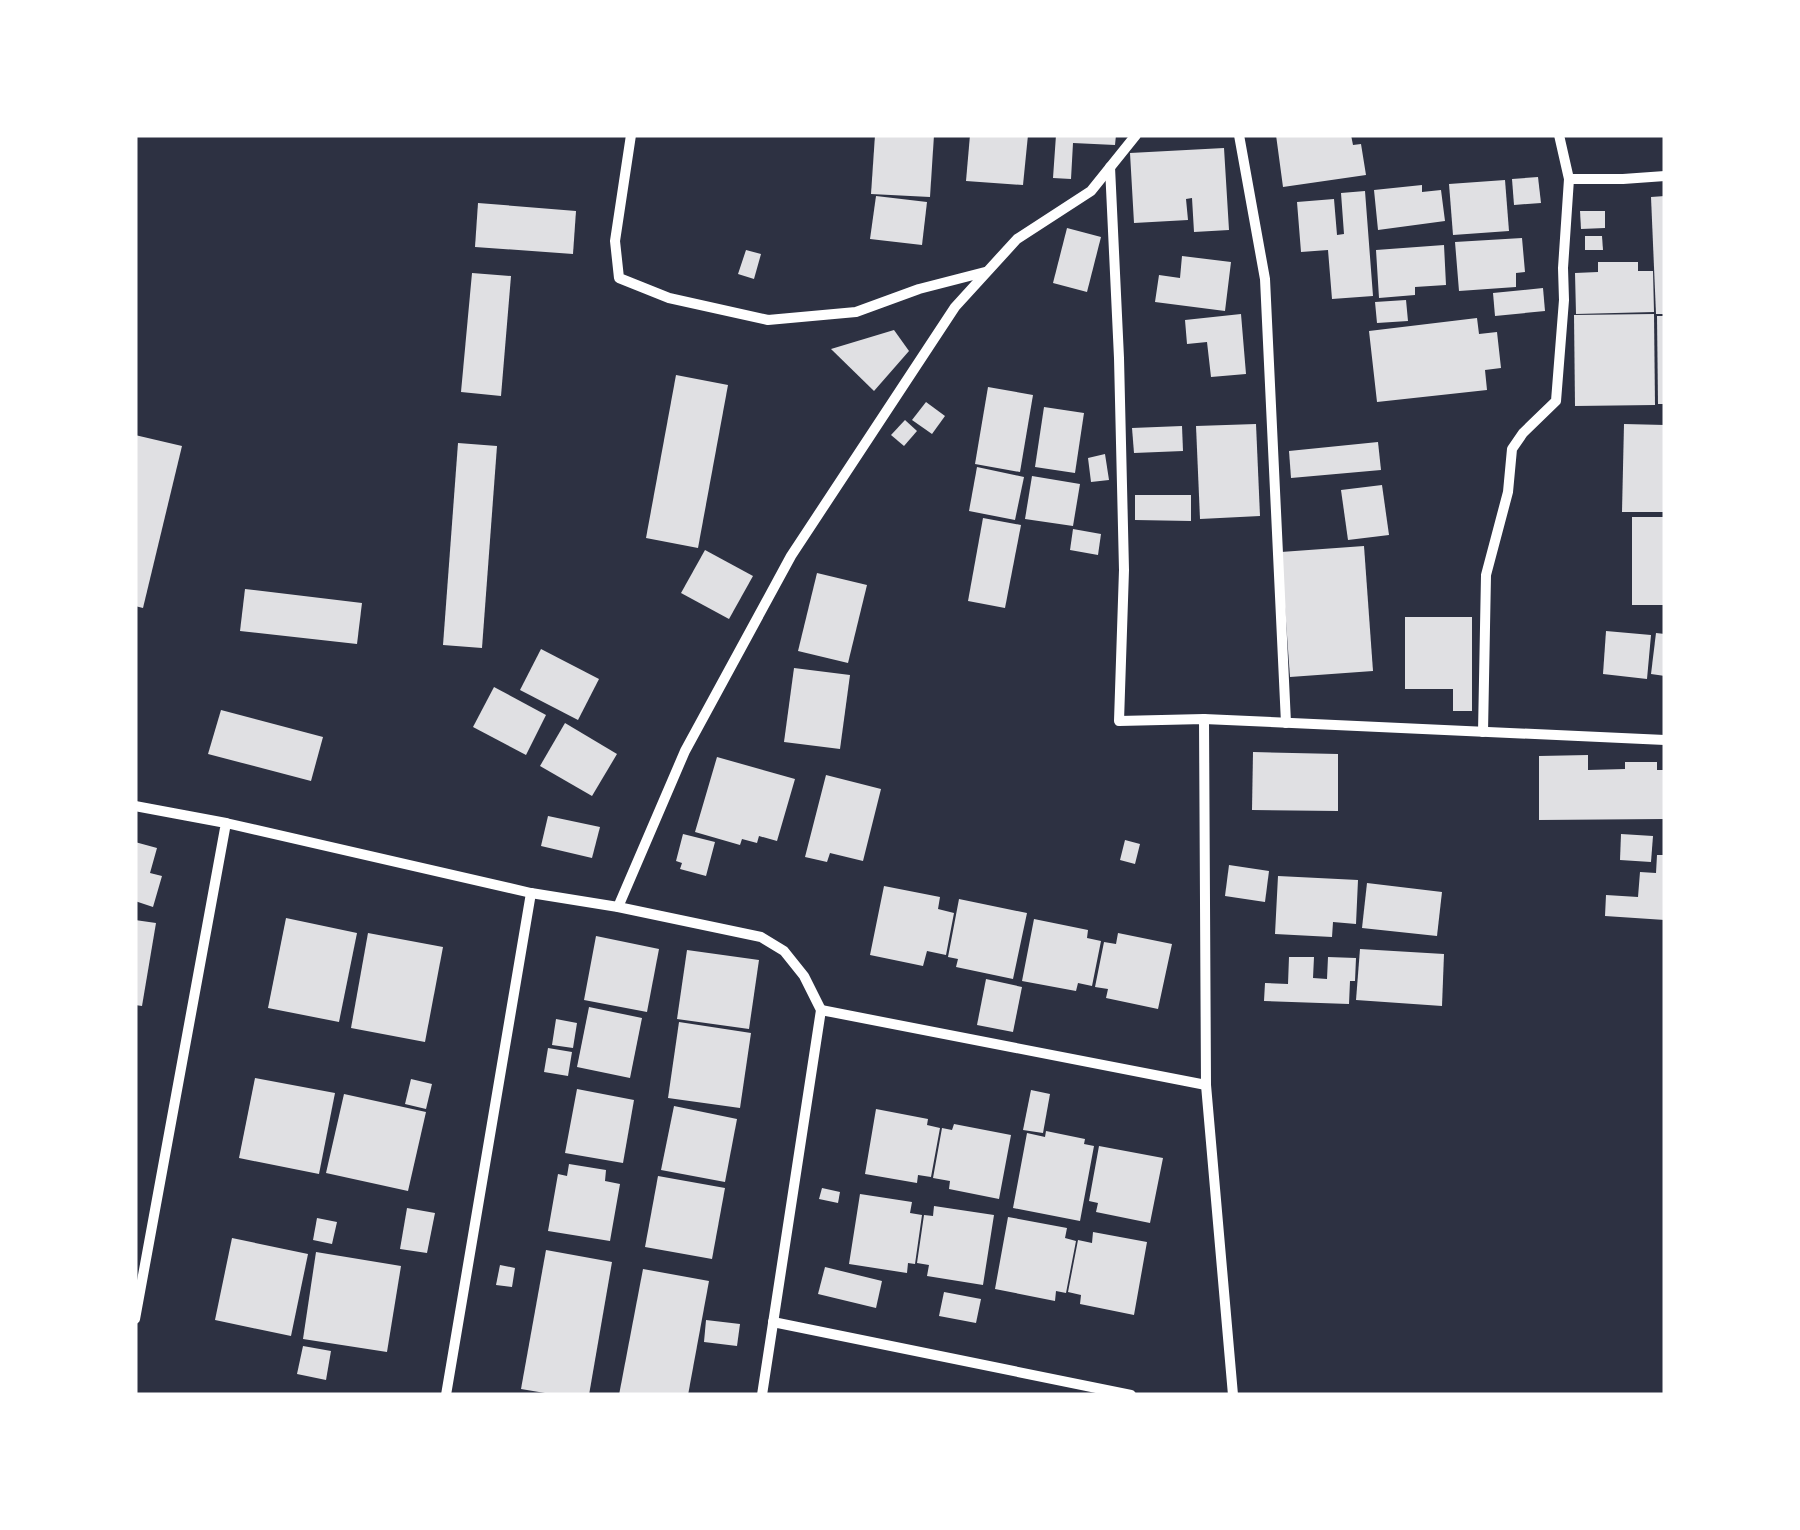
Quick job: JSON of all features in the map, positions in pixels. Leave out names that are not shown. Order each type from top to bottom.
[{"type":"street","points":[[630,135],[615,241],[619,278],[670,298],[768,320],[856,312],[919,289],[986,272]]},
{"type":"street","points":[[618,907],[685,751],[791,556],[955,306],[1016,238],[1090,190],[1136,135]]},
{"type":"street","points":[[1239,135],[1265,278],[1286,723]]},
{"type":"street","points":[[1483,732],[1486,575],[1508,492],[1512,449],[1522,433],[1556,401],[1569,179],[1560,135]]},
{"type":"street","points":[[1110,167],[1124,550],[1119,720],[1204,719],[1665,740]]},
{"type":"street","points":[[1569,179],[1665,176]]},
{"type":"street","points":[[1204,719],[1206,1085],[1232,1395]]},
{"type":"street","points":[[135,806],[226,823],[531,894],[618,907],[760,937],[784,951],[804,976],[821,1010],[762,1395]]},
{"type":"street","points":[[135,1319],[226,823]]},
{"type":"street","points":[[446,1395],[531,894]]},
{"type":"street","points":[[821,1010],[1206,1085]]},
{"type":"street","points":[[773,1322],[1131,1395]]},
{"type":"building","points":[[875,135],[934,135],[930,197],[871,194]]},
{"type":"building","points":[[970,135],[1028,135],[1023,185],[966,181]]},
{"type":"building","points":[[1056,135],[1116,135],[1115,145],[1073,143],[1071,179],[1053,178]]},
{"type":"building","points":[[1276,135],[1351,135],[1353,145],[1361,144],[1366,175],[1283,187]]},
{"type":"building","points":[[1224,148],[1229,230],[1194,232],[1192,198],[1186,199],[1188,220],[1134,223],[1130,153]]},
{"type":"building","points":[[1538,177],[1541,203],[1514,205],[1512,179]]},
{"type":"building","points":[[1505,180],[1509,231],[1453,235],[1449,184]]},
{"type":"building","points":[[1422,185],[1422,192],[1441,190],[1445,221],[1378,230],[1374,190]]},
{"type":"building","points":[[1365,191],[1373,296],[1332,299],[1328,250],[1301,252],[1297,202],[1334,199],[1337,235],[1344,234],[1341,193]]},
{"type":"building","points":[[876,196],[927,202],[922,245],[870,239]]},
{"type":"building","points":[[1665,196],[1665,314],[1656,314],[1651,197]]},
{"type":"building","points":[[478,203],[576,211],[573,254],[475,247]]},
{"type":"building","points":[[1580,211],[1605,211],[1605,228],[1581,229]]},
{"type":"building","points":[[1067,228],[1101,237],[1087,292],[1053,283]]},
{"type":"building","points":[[1585,236],[1602,236],[1603,250],[1585,250]]},
{"type":"building","points":[[1522,238],[1525,272],[1516,273],[1516,287],[1459,291],[1455,242]]},
{"type":"building","points":[[1444,245],[1446,285],[1415,287],[1415,295],[1379,298],[1376,250]]},
{"type":"building","points":[[746,250],[761,254],[754,279],[738,274]]},
{"type":"building","points":[[1182,256],[1231,262],[1225,311],[1155,302],[1159,275],[1180,278]]},
{"type":"building","points":[[1598,262],[1638,262],[1638,271],[1653,271],[1654,312],[1576,314],[1575,273],[1598,272]]},
{"type":"building","points":[[472,273],[511,276],[501,396],[461,392]]},
{"type":"building","points":[[1543,288],[1545,311],[1495,316],[1493,293]]},
{"type":"building","points":[[1406,300],[1408,321],[1377,323],[1375,302]]},
{"type":"building","points":[[1241,314],[1246,374],[1211,377],[1207,342],[1187,344],[1185,320]]},
{"type":"building","points":[[1654,314],[1655,405],[1575,406],[1574,315]]},
{"type":"building","points":[[1657,316],[1665,316],[1665,404],[1658,404]]},
{"type":"building","points":[[1477,318],[1479,334],[1497,332],[1501,368],[1485,370],[1487,390],[1377,402],[1369,331]]},
{"type":"building","points":[[894,330],[909,351],[874,391],[831,349]]},
{"type":"building","points":[[676,375],[728,385],[698,548],[646,538]]},
{"type":"building","points":[[988,387],[1033,395],[1020,472],[975,464]]},
{"type":"building","points":[[926,402],[945,416],[932,434],[912,420]]},
{"type":"building","points":[[1044,407],[1084,413],[1075,473],[1035,467]]},
{"type":"building","points":[[905,420],[917,431],[904,446],[891,435]]},
{"type":"building","points":[[1256,424],[1260,516],[1200,519],[1196,426]]},
{"type":"building","points":[[1624,424],[1665,425],[1665,512],[1622,512]]},
{"type":"building","points":[[1182,426],[1183,451],[1134,453],[1132,428]]},
{"type":"building","points":[[135,435],[182,446],[143,608],[135,606]]},
{"type":"building","points":[[1378,442],[1381,470],[1291,478],[1289,451]]},
{"type":"building","points":[[458,443],[497,446],[482,648],[443,645]]},
{"type":"building","points":[[1105,454],[1109,480],[1091,482],[1088,458]]},
{"type":"building","points":[[977,467],[1024,477],[1015,520],[969,511]]},
{"type":"building","points":[[1032,476],[1080,484],[1073,526],[1025,519]]},
{"type":"building","points":[[1382,485],[1389,535],[1348,540],[1341,490]]},
{"type":"building","points":[[1135,495],[1191,495],[1191,521],[1135,520]]},
{"type":"building","points":[[1632,517],[1665,517],[1665,605],[1632,605]]},
{"type":"building","points":[[983,518],[1021,525],[1005,608],[968,601]]},
{"type":"building","points":[[1073,529],[1101,534],[1098,555],[1070,550]]},
{"type":"building","points":[[1364,546],[1373,671],[1290,677],[1281,552]]},
{"type":"building","points":[[705,550],[753,576],[729,619],[681,593]]},
{"type":"building","points":[[817,573],[867,585],[848,663],[798,651]]},
{"type":"building","points":[[245,589],[362,603],[357,644],[240,631]]},
{"type":"building","points":[[1405,617],[1472,617],[1472,711],[1453,711],[1453,689],[1405,689]]},
{"type":"building","points":[[1606,631],[1651,635],[1647,679],[1603,674]]},
{"type":"building","points":[[1656,633],[1665,634],[1665,676],[1651,674]]},
{"type":"building","points":[[541,649],[599,679],[578,720],[520,690]]},
{"type":"building","points":[[794,668],[850,675],[840,749],[784,742]]},
{"type":"building","points":[[494,687],[546,715],[526,755],[473,727]]},
{"type":"building","points":[[221,710],[323,737],[311,781],[208,754]]},
{"type":"building","points":[[565,723],[617,754],[592,796],[540,766]]},
{"type":"building","points":[[1253,752],[1338,754],[1338,811],[1252,810]]},
{"type":"building","points":[[1588,755],[1588,770],[1625,769],[1625,762],[1657,762],[1657,770],[1665,770],[1665,819],[1539,820],[1539,756]]},
{"type":"building","points":[[717,757],[795,779],[777,841],[759,836],[757,843],[742,839],[740,845],[695,832]]},
{"type":"building","points":[[826,775],[881,789],[863,861],[830,853],[827,862],[805,857]]},
{"type":"building","points":[[548,816],[600,827],[592,858],[541,846]]},
{"type":"building","points":[[683,834],[715,842],[706,876],[680,869],[682,863],[676,861]]},
{"type":"building","points":[[1621,834],[1653,836],[1651,862],[1620,860]]},
{"type":"building","points":[[1125,840],[1140,844],[1135,864],[1120,860]]},
{"type":"building","points":[[135,842],[157,848],[150,873],[162,876],[153,907],[135,901]]},
{"type":"building","points":[[1657,855],[1665,855],[1665,920],[1605,916],[1606,895],[1638,897],[1640,872],[1656,873]]},
{"type":"building","points":[[1229,865],[1269,871],[1265,902],[1225,896]]},
{"type":"building","points":[[1278,876],[1358,880],[1356,924],[1333,922],[1332,937],[1275,934]]},
{"type":"building","points":[[1367,883],[1442,892],[1437,936],[1362,928]]},
{"type":"building","points":[[884,886],[940,897],[938,909],[954,913],[946,955],[927,951],[923,966],[870,955]]},
{"type":"building","points":[[959,899],[1027,913],[1013,979],[956,967],[958,959],[948,957]]},
{"type":"building","points":[[286,918],[357,933],[339,1022],[268,1008]]},
{"type":"building","points":[[1034,919],[1088,930],[1087,938],[1101,941],[1092,986],[1078,983],[1076,991],[1022,981]]},
{"type":"building","points":[[135,920],[156,923],[142,1006],[135,1005]]},
{"type":"building","points":[[368,933],[443,947],[425,1042],[351,1028]]},
{"type":"building","points":[[1118,933],[1172,944],[1158,1009],[1106,998],[1108,989],[1095,987],[1104,942],[1116,944]]},
{"type":"building","points":[[596,936],[659,949],[647,1012],[584,1000]]},
{"type":"building","points":[[1360,949],[1444,954],[1442,1006],[1356,1000]]},
{"type":"building","points":[[687,950],[759,960],[749,1029],[677,1019]]},
{"type":"building","points":[[1289,957],[1314,957],[1313,978],[1327,979],[1328,957],[1356,958],[1349,1004],[1264,1001],[1265,983],[1288,984]]},
{"type":"building","points":[[986,979],[1022,987],[1013,1032],[977,1025]]},
{"type":"building","points":[[589,1007],[642,1018],[630,1078],[577,1067]]},
{"type":"building","points":[[556,1019],[577,1023],[573,1048],[552,1045]]},
{"type":"building","points":[[679,1022],[751,1033],[740,1108],[668,1098]]},
{"type":"building","points":[[548,1048],[572,1052],[568,1076],[544,1072]]},
{"type":"building","points":[[255,1078],[335,1093],[319,1174],[239,1158]]},
{"type":"building","points":[[411,1079],[432,1084],[426,1109],[405,1104]]},
{"type":"building","points":[[577,1089],[634,1100],[623,1163],[565,1153]]},
{"type":"building","points":[[1031,1090],[1050,1094],[1043,1133],[1023,1130]]},
{"type":"building","points":[[344,1094],[426,1112],[408,1191],[326,1173]]},
{"type":"building","points":[[674,1106],[737,1119],[725,1182],[661,1170]]},
{"type":"building","points":[[876,1109],[928,1119],[927,1125],[940,1128],[931,1177],[918,1175],[917,1183],[865,1174]]},
{"type":"building","points":[[954,1124],[1011,1135],[999,1199],[949,1189],[950,1181],[933,1178],[942,1128],[952,1130]]},
{"type":"building","points":[[1046,1131],[1085,1139],[1084,1144],[1094,1146],[1080,1221],[1013,1208],[1027,1133],[1045,1137]]},
{"type":"building","points":[[1099,1146],[1163,1158],[1150,1223],[1096,1212],[1098,1203],[1089,1201]]},
{"type":"building","points":[[569,1164],[606,1170],[605,1181],[620,1184],[610,1241],[548,1231],[558,1174],[567,1176]]},
{"type":"building","points":[[658,1176],[725,1188],[712,1259],[645,1247]]},
{"type":"building","points":[[822,1188],[840,1192],[838,1203],[819,1199]]},
{"type":"building","points":[[860,1194],[912,1202],[910,1213],[922,1215],[915,1264],[908,1263],[907,1273],[849,1264]]},
{"type":"building","points":[[934,1206],[994,1215],[983,1285],[927,1276],[929,1265],[917,1263],[924,1215],[933,1216]]},
{"type":"building","points":[[407,1208],[435,1213],[427,1253],[400,1249]]},
{"type":"building","points":[[1008,1217],[1067,1228],[1065,1238],[1076,1241],[1066,1293],[1056,1291],[1055,1301],[995,1289]]},
{"type":"building","points":[[317,1218],[337,1222],[332,1244],[313,1240]]},
{"type":"building","points":[[1093,1232],[1147,1242],[1134,1315],[1080,1304],[1081,1295],[1068,1292],[1078,1240],[1092,1243]]},
{"type":"building","points":[[232,1238],[308,1254],[291,1336],[215,1320]]},
{"type":"building","points":[[546,1250],[612,1262],[589,1395],[521,1389]]},
{"type":"building","points":[[316,1252],[401,1266],[387,1352],[303,1339]]},
{"type":"building","points":[[500,1265],[515,1268],[512,1287],[496,1285]]},
{"type":"building","points":[[825,1267],[882,1281],[876,1308],[818,1294]]},
{"type":"building","points":[[643,1269],[709,1281],[688,1395],[619,1395]]},
{"type":"building","points":[[944,1292],[981,1299],[976,1323],[939,1316]]},
{"type":"building","points":[[706,1320],[740,1324],[737,1346],[704,1342]]},
{"type":"building","points":[[303,1346],[331,1351],[326,1380],[297,1374]]}]
